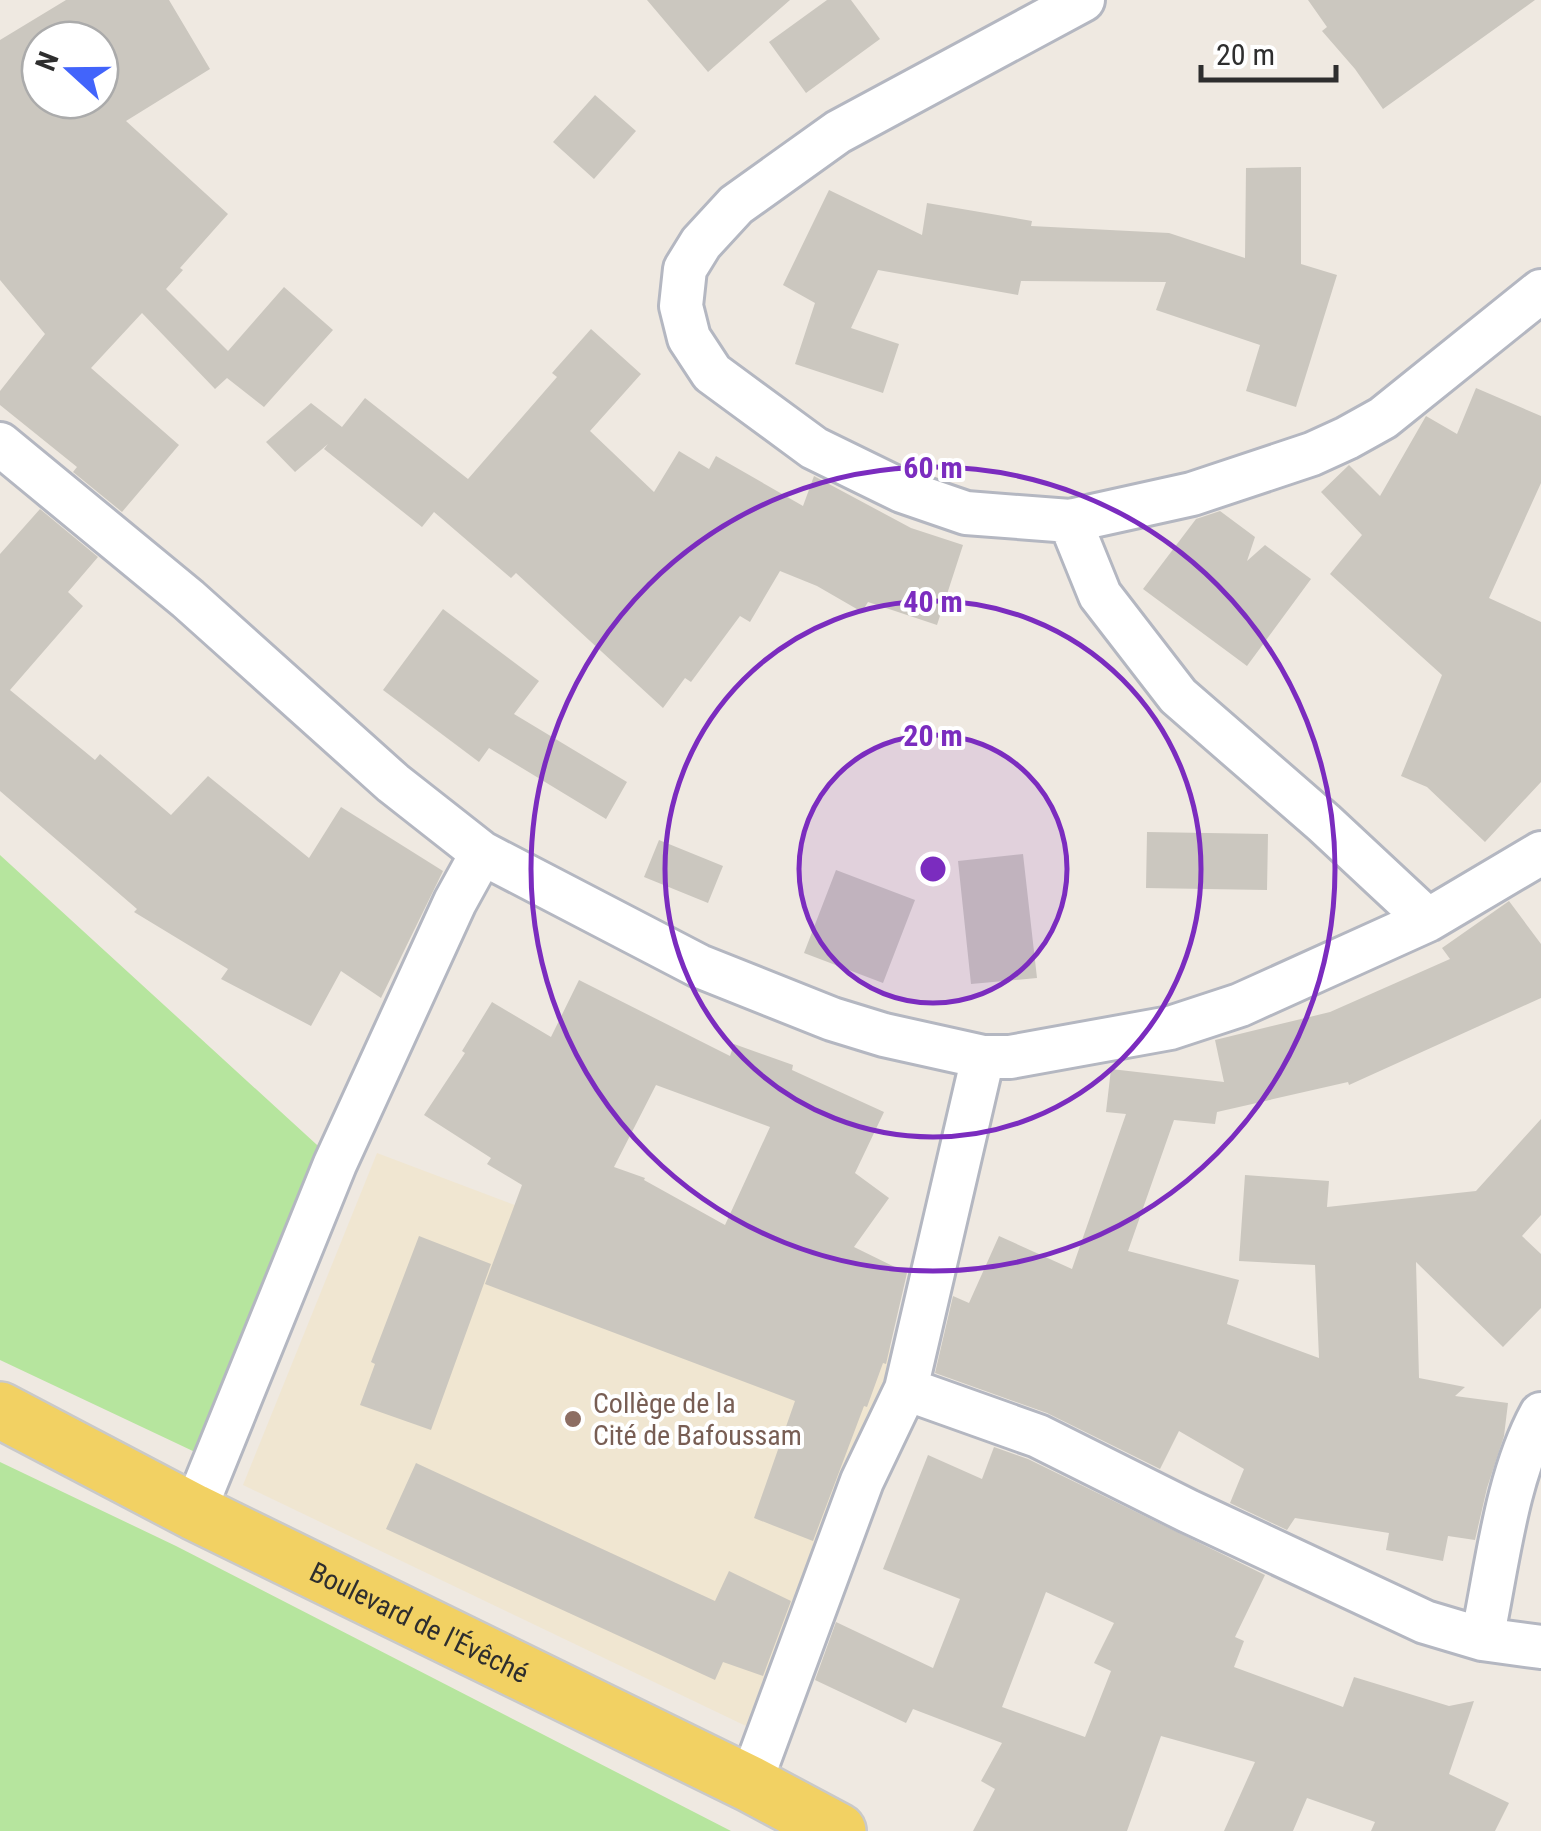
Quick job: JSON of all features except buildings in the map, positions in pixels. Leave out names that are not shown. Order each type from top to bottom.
[{"type":"main road","name":"Boulevard de l'Évêché","points":[[0,1410],[194,1512],[750,1784],[838,1831]]},
{"type":"street","points":[[1083,0],[838,132],[736,205],[700,243],[685,269],[681,306],[689,338],[712,372],[814,448],[902,491],[966,513],[1070,520],[1192,494],[1312,454],[1347,438],[1382,418],[1541,291]]},
{"type":"street","points":[[0,444],[201,610],[394,783],[482,852],[699,966],[832,1019],[901,1039],[982,1057],[1010,1056],[1170,1028],[1240,1005],[1534,867]]},
{"type":"street","points":[[1070,520],[1100,594],[1178,696],[1428,920]]},
{"type":"street","points":[[194,1512],[335,1164],[455,902],[482,852]]},
{"type":"street","points":[[750,1784],[862,1481],[906,1388],[982,1057]]},
{"type":"street","points":[[906,1388],[1038,1436],[1425,1622],[1482,1639],[1541,1647]]},
{"type":"street","points":[[1482,1639],[1527,1440],[1541,1414]]},
{"type":"shaded area","name":"Collège de la Cité de Bafoussam","points":[[377,1153],[903,1352],[762,1711],[748,1727],[243,1485]]},
{"type":"green space","points":[[0,855],[328,1155],[195,1452],[0,1360]]},
{"type":"green space","points":[[0,1462],[176,1546],[731,1831],[0,1831]]},
{"type":"place","name":"Collège de la Cité de Bafoussam","points":[[573,1419]]}]
